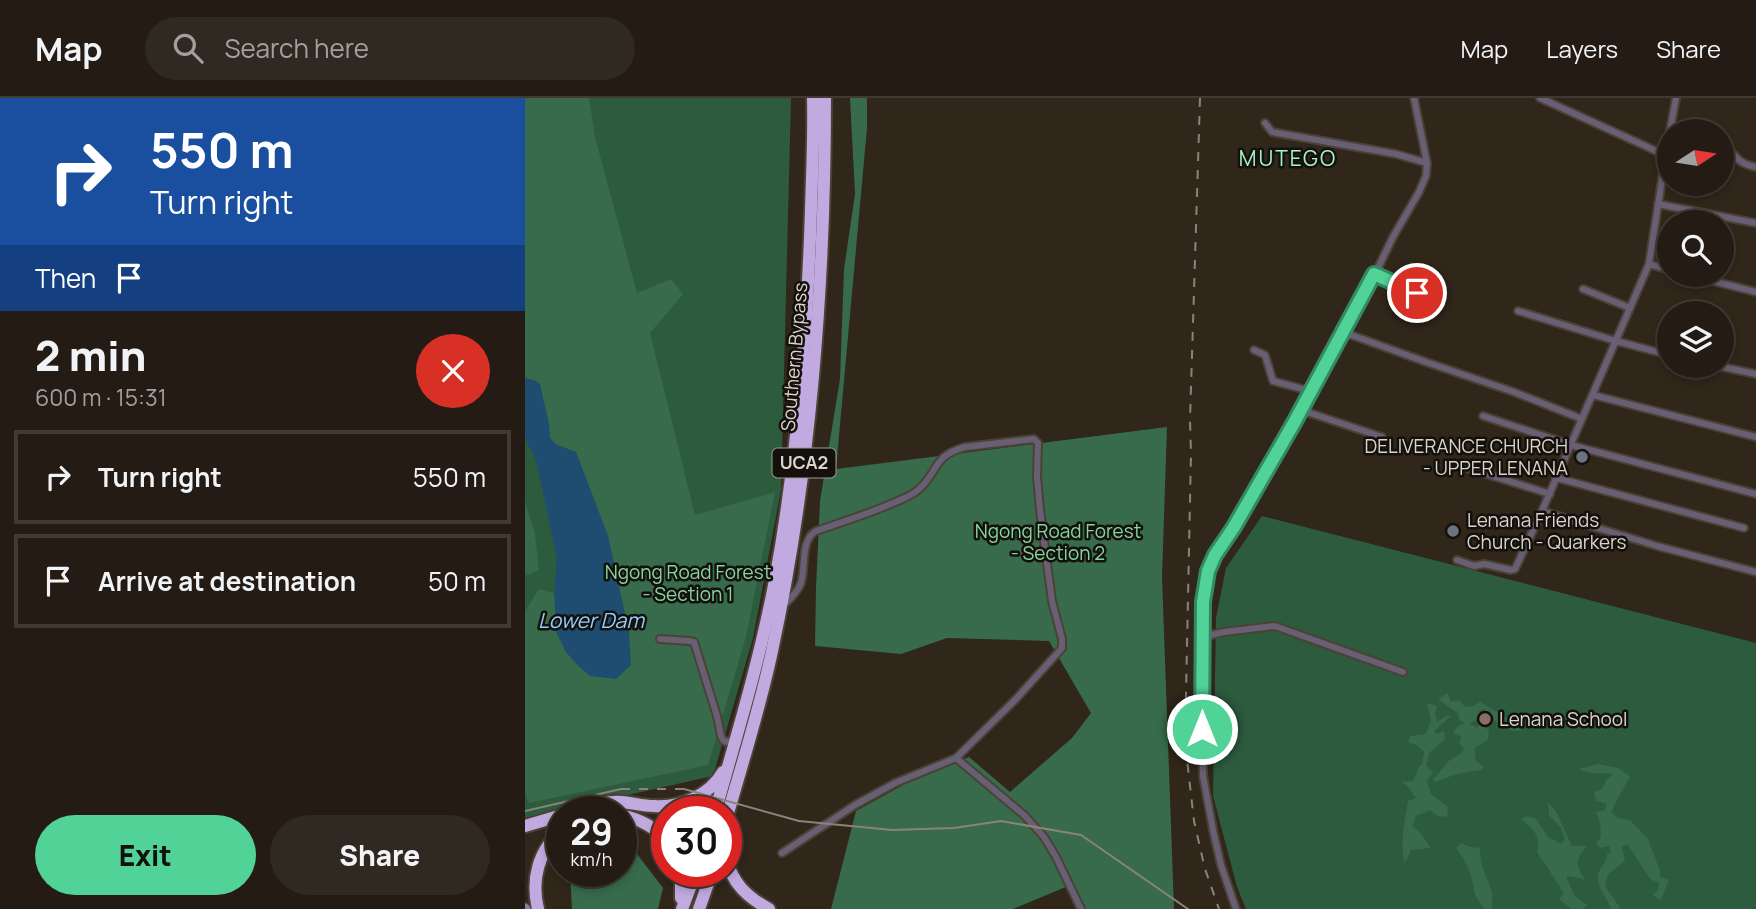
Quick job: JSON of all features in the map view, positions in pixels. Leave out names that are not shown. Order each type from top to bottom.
[{"type":"highway","name":"Southern Bypass","points":[[720,796],[759,657],[794,462],[806,324],[813,98]]},
{"type":"highway","name":"Southern Bypass","points":[[733,796],[763,688],[799,500],[810,413],[821,258],[824,98]]},
{"type":"highway","points":[[637,804],[655,807],[682,803],[701,794],[720,778],[730,759]]},
{"type":"highway","points":[[525,826],[546,820]]},
{"type":"highway","points":[[538,909],[535,884],[538,867],[546,849]]},
{"type":"highway","points":[[681,909],[682,887]]},
{"type":"highway","points":[[681,909],[690,887]]},
{"type":"highway","points":[[699,909],[707,887]]},
{"type":"highway","points":[[739,887],[769,909]]},
{"type":"street","points":[[1236,909],[1216,845],[1203,776],[1202,637],[1203,602],[1208,571],[1301,410],[1426,176],[1427,163],[1414,98]]},
{"type":"street","points":[[1540,98],[1657,151]]},
{"type":"street","points":[[1672,119],[1676,98]]},
{"type":"street","points":[[1265,123],[1272,132],[1427,163]]},
{"type":"street","points":[[1734,155],[1741,164],[1756,167]]},
{"type":"street","points":[[1457,561],[1474,566],[1484,564],[1515,569],[1649,264],[1659,196]]},
{"type":"street","points":[[1658,204],[1756,223]]},
{"type":"street","points":[[1649,264],[1657,266]]},
{"type":"street","points":[[1374,274],[1438,302]]},
{"type":"street","points":[[1734,286],[1756,292]]},
{"type":"street","points":[[1583,289],[1630,308]]},
{"type":"street","points":[[1518,311],[1657,352]]},
{"type":"street","points":[[1343,332],[1583,419]]},
{"type":"street","points":[[1254,350],[1265,355],[1273,381],[1310,391]]},
{"type":"street","points":[[1734,369],[1756,374]]},
{"type":"street","points":[[1593,395],[1756,437]]},
{"type":"street","points":[[1301,410],[1382,437]]},
{"type":"street","points":[[1483,416],[1571,445],[1756,494]]},
{"type":"street","points":[[780,609],[799,588],[810,534],[872,512],[918,490],[937,464],[954,450],[1037,440],[1040,510],[1052,601],[1062,639],[1060,652],[955,758],[905,779],[855,805],[782,853]]},
{"type":"street","points":[[1461,466],[1550,494]]},
{"type":"street","points":[[1557,478],[1744,528]]},
{"type":"street","points":[[1542,512],[1756,572]]},
{"type":"street","points":[[1202,637],[1275,626],[1403,671]]},
{"type":"street","points":[[660,639],[694,642],[723,740],[729,742],[736,738]]},
{"type":"street","points":[[955,758],[1024,815],[1039,831],[1056,857],[1081,909]]},
{"type":"green space","points":[[525,98],[791,98],[781,490],[753,638],[713,776],[623,796],[546,796],[546,813],[525,818]]},
{"type":"green space","name":"Ngong Road Forest - Section 1","points":[[525,98],[589,98],[595,137],[637,293],[671,279],[683,294],[650,333],[695,515],[775,492],[746,637],[708,765],[562,796],[546,796],[546,799],[529,803],[525,794],[525,611],[539,589],[554,593],[557,634],[629,633],[608,536],[576,452],[557,445],[550,438],[547,416],[536,381],[525,378]]},
{"type":"green space","name":"Ngong Road Forest - Section 2","points":[[850,98],[867,98],[867,128],[836,469],[1167,427],[1162,577],[1174,909],[1085,909],[1073,884],[1013,909],[831,909],[856,811],[912,780],[969,757],[1010,792],[1072,738],[1091,713],[1049,641],[947,638],[901,654],[815,646],[820,501],[840,379],[844,269],[855,194]]},
{"type":"green space","points":[[525,502],[535,534],[539,570],[525,576]]},
{"type":"green space","name":"Lenana School","points":[[1262,516],[1756,643],[1756,909],[1246,909],[1237,887],[1213,796],[1216,618],[1226,568]]},
{"type":"green space","points":[[1448,693],[1451,702],[1460,700],[1464,706],[1471,707],[1480,702],[1522,730],[1504,728],[1483,709],[1478,711],[1486,715],[1470,723],[1476,728],[1482,723],[1489,731],[1488,740],[1474,748],[1476,761],[1484,767],[1435,782],[1433,779],[1446,764],[1464,749],[1459,743],[1462,737],[1453,733],[1465,723],[1459,720],[1459,714],[1438,699]]},
{"type":"green space","points":[[1427,703],[1437,706],[1437,722],[1451,716],[1434,731],[1438,734],[1444,731],[1445,739],[1430,752],[1426,765],[1433,773],[1427,781],[1431,794],[1447,806],[1448,816],[1438,816],[1430,810],[1416,816],[1412,826],[1420,832],[1431,848],[1411,850],[1405,863],[1403,840],[1408,801],[1416,798],[1401,782],[1413,781],[1422,764],[1424,752],[1408,742],[1410,736],[1426,734],[1431,720]]},
{"type":"green space","points":[[1598,764],[1618,768],[1630,776],[1611,812],[1618,818],[1630,820],[1648,839],[1660,877],[1669,880],[1661,900],[1653,895],[1658,890],[1659,883],[1650,879],[1628,845],[1622,846],[1625,861],[1608,874],[1605,886],[1621,909],[1611,909],[1601,889],[1599,873],[1607,854],[1611,854],[1609,846],[1601,848],[1596,843],[1601,837],[1596,812],[1605,810],[1607,804],[1596,801],[1594,792],[1602,789],[1613,774],[1579,769]]},
{"type":"green space","points":[[1548,803],[1556,811],[1572,846],[1588,846],[1578,862],[1579,870],[1585,879],[1566,876],[1574,895],[1587,905],[1583,909],[1572,909],[1559,899],[1564,893],[1537,852],[1538,841],[1535,833],[1521,819],[1528,816],[1536,819],[1548,837],[1561,844],[1565,840],[1561,828],[1549,815]]},
{"type":"green space","points":[[1461,843],[1480,848],[1482,867],[1492,892],[1493,909],[1484,909],[1475,895],[1471,875],[1456,848]]},
{"type":"green space","points":[[637,854],[651,872],[651,887],[663,888],[658,909],[572,909],[571,887],[637,887]]},
{"type":"water","name":"Lower Dam","points":[[525,378],[540,384],[550,438],[557,445],[576,452],[608,536],[629,633],[631,665],[616,679],[590,676],[566,652],[557,634],[554,593],[557,558],[536,460],[525,438]]},
{"type":"tram line","points":[[525,811],[621,789]]},
{"type":"tram line","points":[[684,789],[799,821],[892,830],[954,828],[1001,821],[1081,835],[1188,909]]},
{"type":"railway","points":[[1200,98],[1190,420],[1185,742],[1194,821],[1205,869],[1219,909]]},
{"type":"railway","points":[[621,789],[684,789]]},
{"type":"place","name":"DELIVERANCE CHURCH - UPPER LENANA","points":[[1582,457]]},
{"type":"place","name":"Lenana Friends Church - Quarkers","points":[[1453,531]]},
{"type":"place","name":"Lenana School","points":[[1485,719]]},
{"type":"district","name":"MUTEGO","points":[[1288,159]]},
{"type":"route","points":[[1202,729],[1204,585],[1215,555],[1272,462],[1374,274],[1417,293]]}]
